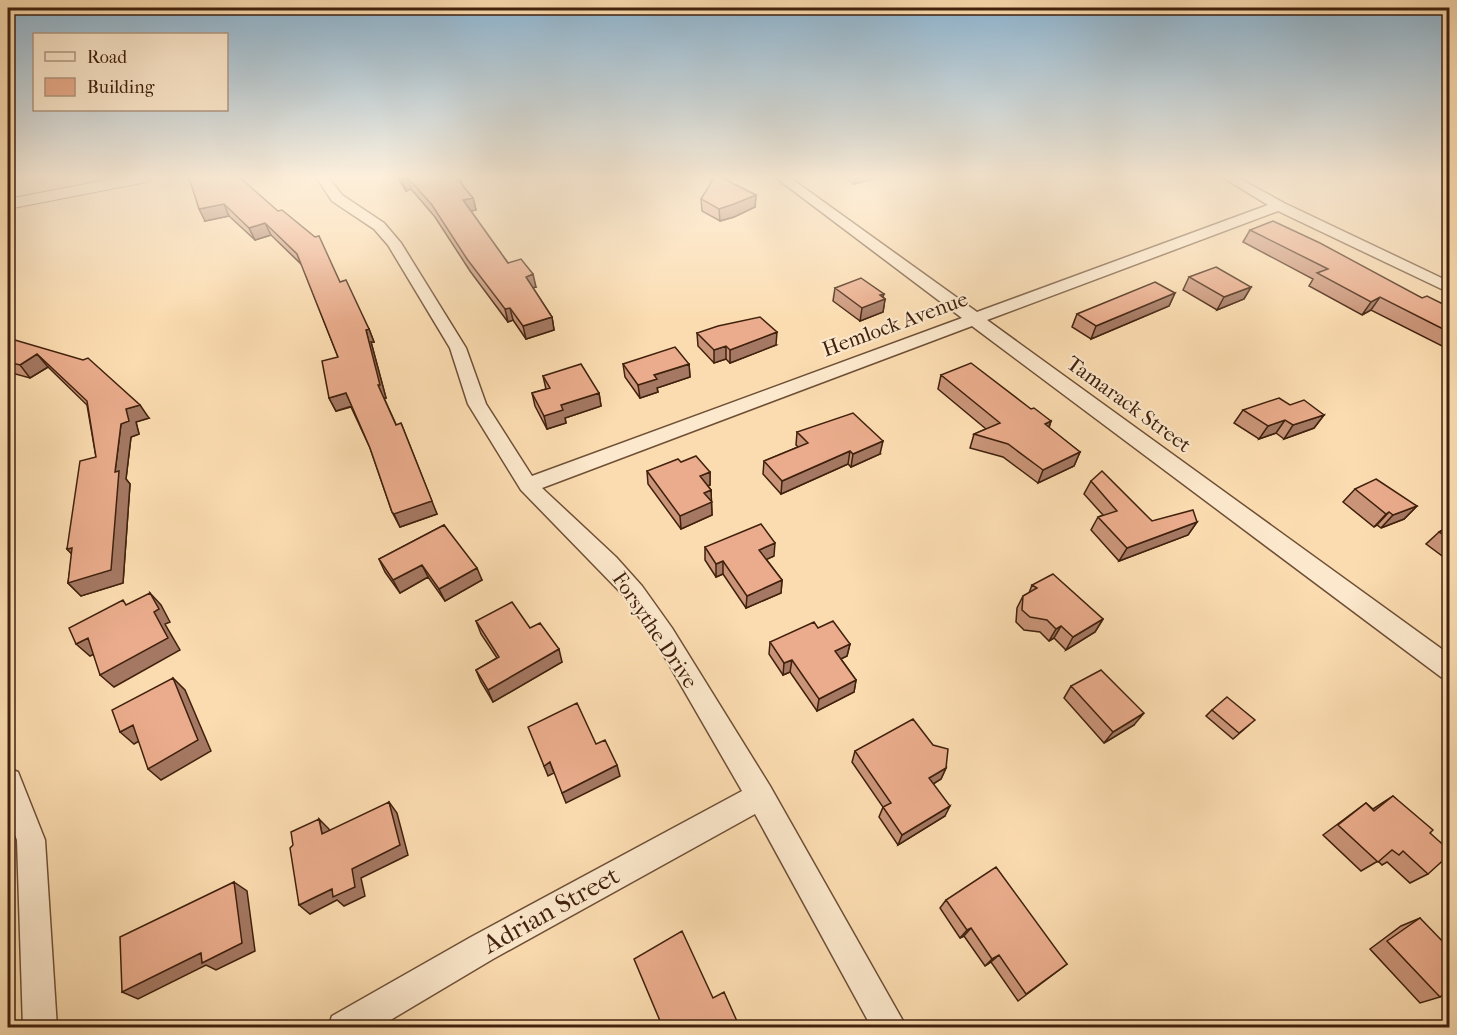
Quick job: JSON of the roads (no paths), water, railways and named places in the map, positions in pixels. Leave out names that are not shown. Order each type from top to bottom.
[{"type":"street","name":"Forsythe Drive","points":[[378,225],[394,243],[458,348],[477,404],[528,484],[552,512],[608,562],[634,592],[664,635],[760,796],[891,1028]]},
{"type":"street","name":"Tamarack Street","points":[[847,225],[1449,669]]},
{"type":"street","name":"Hemlock Avenue","points":[[528,484],[1227,225]]},
{"type":"street","points":[[1319,225],[1449,288]]},
{"type":"street","points":[[8,782],[31,840],[40,1028]]},
{"type":"street","name":"Adrian Street","points":[[345,1028],[482,948],[760,796]]}]
